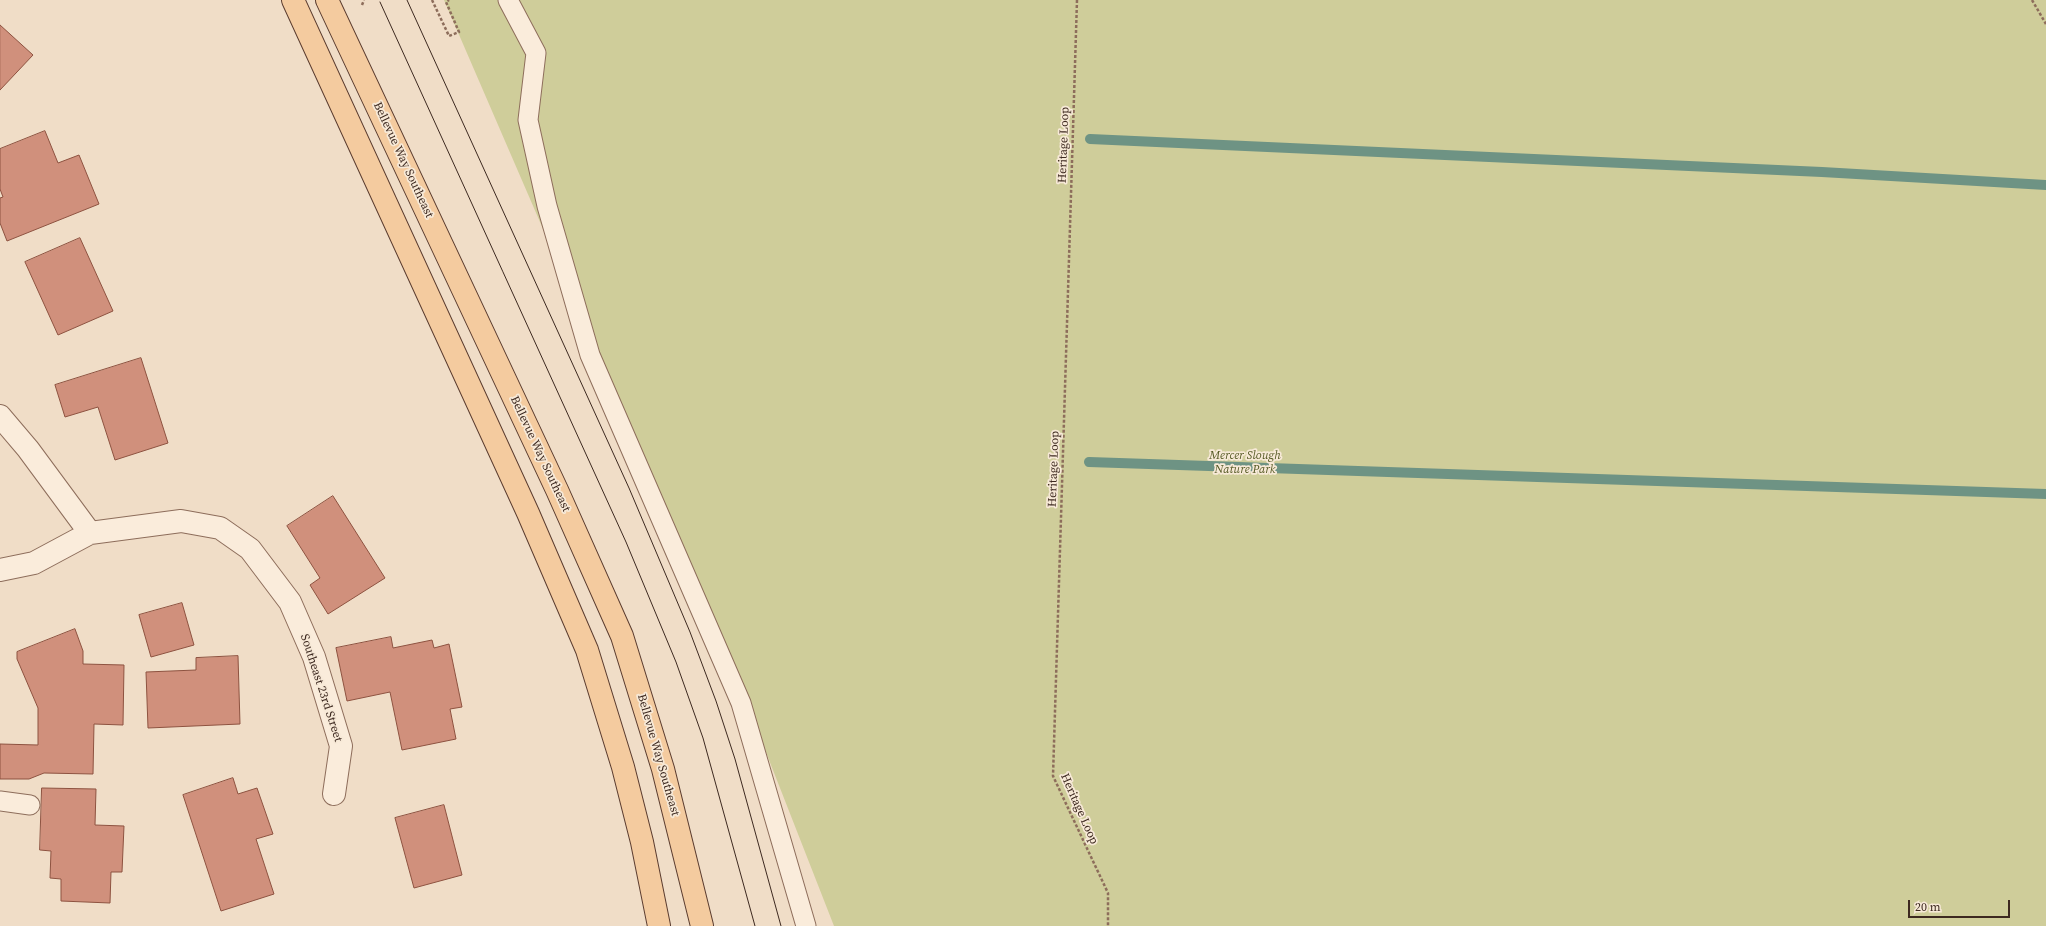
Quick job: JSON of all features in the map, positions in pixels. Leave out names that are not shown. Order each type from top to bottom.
[{"type":"main road","points":[[293,0],[528,513],[587,650],[607,710],[642,842],[659,926]]},
{"type":"main road","name":"Bellevue Way Southeast","points":[[327,0],[550,476],[622,636],[663,769],[702,926]]},
{"type":"street","points":[[0,416],[28,449],[90,533]]},
{"type":"street","name":"Southeast 23rd Street","points":[[0,570],[34,563],[90,533],[181,521],[220,528],[250,549],[290,602],[314,657],[341,746],[334,794]]},
{"type":"lane","points":[[508,0],[536,53],[528,120],[547,206],[590,355],[742,703],[806,926]]},
{"type":"lane","points":[[0,801],[30,804]]},
{"type":"path","points":[[432,0],[449,36],[459,32],[446,2],[449,0]]},
{"type":"path","name":"Heritage Loop","points":[[1077,0],[1053,776],[1108,893],[1108,926]]},
{"type":"path","points":[[2032,0],[2046,24]]},
{"type":"green space","name":"Mercer Slough Nature Park","points":[[444,0],[2046,0],[2046,926],[834,926],[735,673]]},
{"type":"building","points":[[0,25],[33,55],[0,90]]},
{"type":"building","points":[[45,131],[58,163],[79,155],[99,204],[7,241],[0,223],[0,198],[3,197],[0,189],[0,149]]},
{"type":"building","points":[[80,238],[113,311],[58,335],[25,262]]},
{"type":"building","points":[[141,358],[168,443],[115,460],[98,407],[65,417],[55,385]]},
{"type":"building","points":[[333,496],[385,578],[328,614],[310,585],[320,578],[287,526]]},
{"type":"building","points":[[182,603],[194,645],[151,657],[139,615]]},
{"type":"building","points":[[75,629],[83,651],[83,664],[124,665],[123,725],[94,724],[93,774],[44,773],[29,779],[0,779],[0,744],[38,745],[38,708],[17,659],[17,652]]},
{"type":"building","points":[[391,637],[393,648],[432,640],[434,648],[449,644],[462,707],[450,709],[456,739],[402,750],[390,692],[347,701],[336,648]]},
{"type":"building","points":[[238,656],[240,724],[148,728],[146,672],[196,670],[196,658]]},
{"type":"building","points":[[233,778],[238,794],[257,788],[273,834],[256,839],[274,894],[221,911],[183,795]]},
{"type":"building","points":[[42,788],[96,789],[95,825],[124,826],[122,872],[111,872],[110,903],[61,901],[61,879],[50,878],[51,851],[40,850]]},
{"type":"building","points":[[444,805],[462,875],[414,888],[395,818]]},
{"type":"waterway","points":[[1090,139],[1822,172],[2046,185]]},
{"type":"waterway","points":[[1089,462],[2046,494]]},
{"type":"tram line","points":[[407,0],[629,488],[690,632],[716,701],[735,759],[781,926]]},
{"type":"tram line","points":[[380,2],[626,542],[676,662],[703,738],[755,926]]}]
